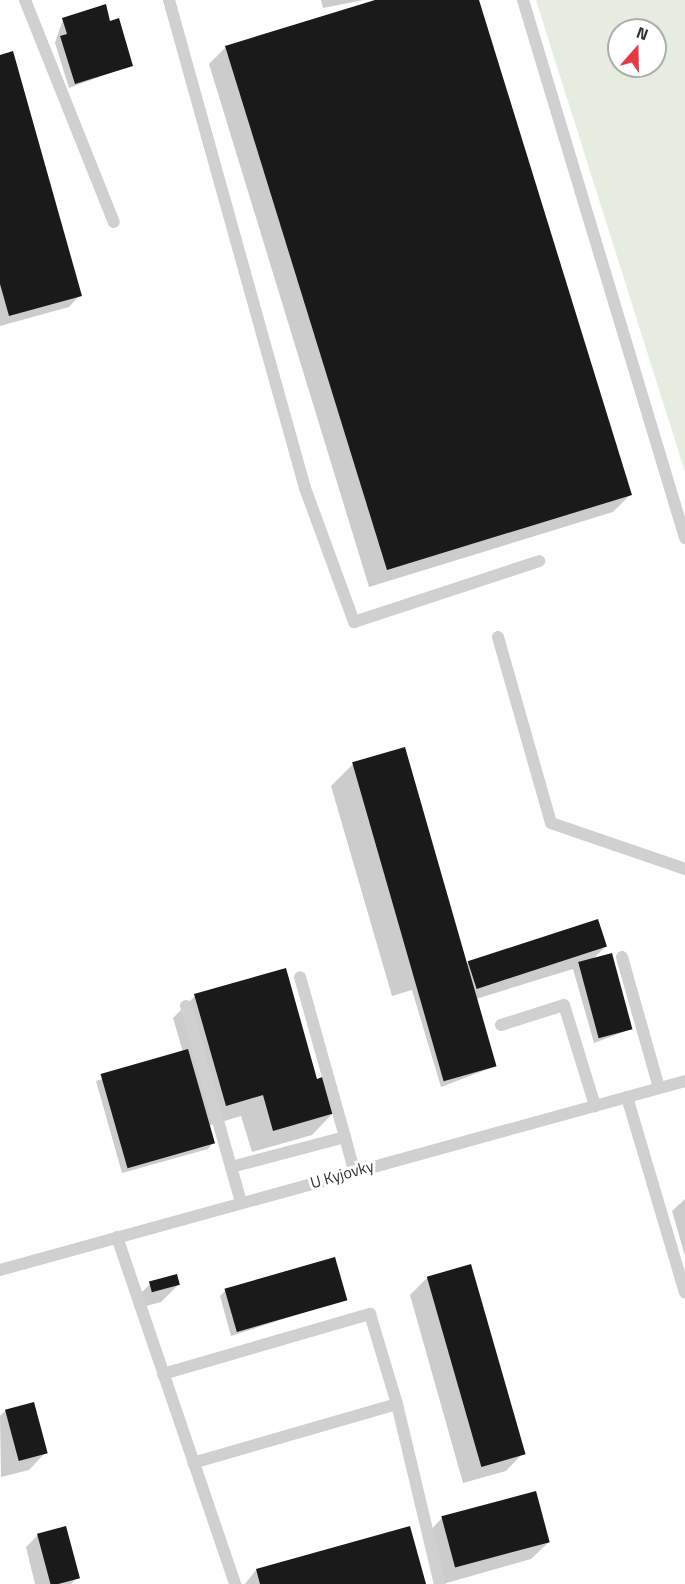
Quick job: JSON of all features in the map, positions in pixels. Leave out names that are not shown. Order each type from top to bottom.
[{"type":"lane","points":[[25,0],[114,222]]},
{"type":"lane","points":[[169,0],[305,488],[354,622],[539,561]]},
{"type":"lane","points":[[523,0],[685,538]]},
{"type":"lane","points":[[498,637],[551,822],[685,869]]},
{"type":"lane","points":[[622,957],[659,1088]]},
{"type":"lane","points":[[300,976],[354,1171]]},
{"type":"lane","points":[[501,1025],[564,1005],[595,1106]]},
{"type":"lane","points":[[186,1006],[241,1203]]},
{"type":"lane","name":"U Kyjovky","points":[[0,1270],[685,1081]]},
{"type":"lane","points":[[627,1097],[685,1293]]},
{"type":"lane","points":[[231,1167],[345,1137]]},
{"type":"lane","points":[[117,1237],[235,1584]]},
{"type":"lane","points":[[163,1374],[370,1314],[397,1404],[440,1584]]},
{"type":"lane","points":[[193,1463],[397,1404]]},
{"type":"shaded area","points":[[536,0],[685,0],[685,472]]},
{"type":"building","points":[[375,0],[479,0],[632,495],[387,570],[225,46]]},
{"type":"building","points":[[106,4],[110,21],[119,18],[133,66],[75,84],[60,36],[67,34],[62,18]]},
{"type":"building","points":[[13,51],[82,296],[9,316],[0,284],[0,55]]},
{"type":"building","points":[[405,747],[497,1066],[444,1081],[352,762]]},
{"type":"building","points":[[598,919],[607,947],[477,989],[468,961]]},
{"type":"building","points":[[612,953],[632,1029],[599,1038],[578,962]]},
{"type":"building","points":[[286,968],[317,1079],[325,1076],[335,1113],[273,1131],[263,1095],[226,1106],[194,994]]},
{"type":"building","points":[[188,1049],[215,1143],[128,1168],[101,1074]]},
{"type":"building","points":[[335,1257],[347,1300],[237,1332],[224,1289]]},
{"type":"building","points":[[471,1264],[526,1454],[481,1467],[427,1277]]},
{"type":"building","points":[[177,1274],[180,1285],[152,1292],[149,1282]]},
{"type":"building","points":[[34,1402],[48,1453],[19,1461],[5,1410]]},
{"type":"building","points":[[536,1491],[550,1542],[455,1568],[441,1516]]},
{"type":"building","points":[[66,1526],[80,1578],[50,1584],[37,1534]]},
{"type":"building","points":[[410,1526],[426,1584],[260,1584],[256,1569]]}]
